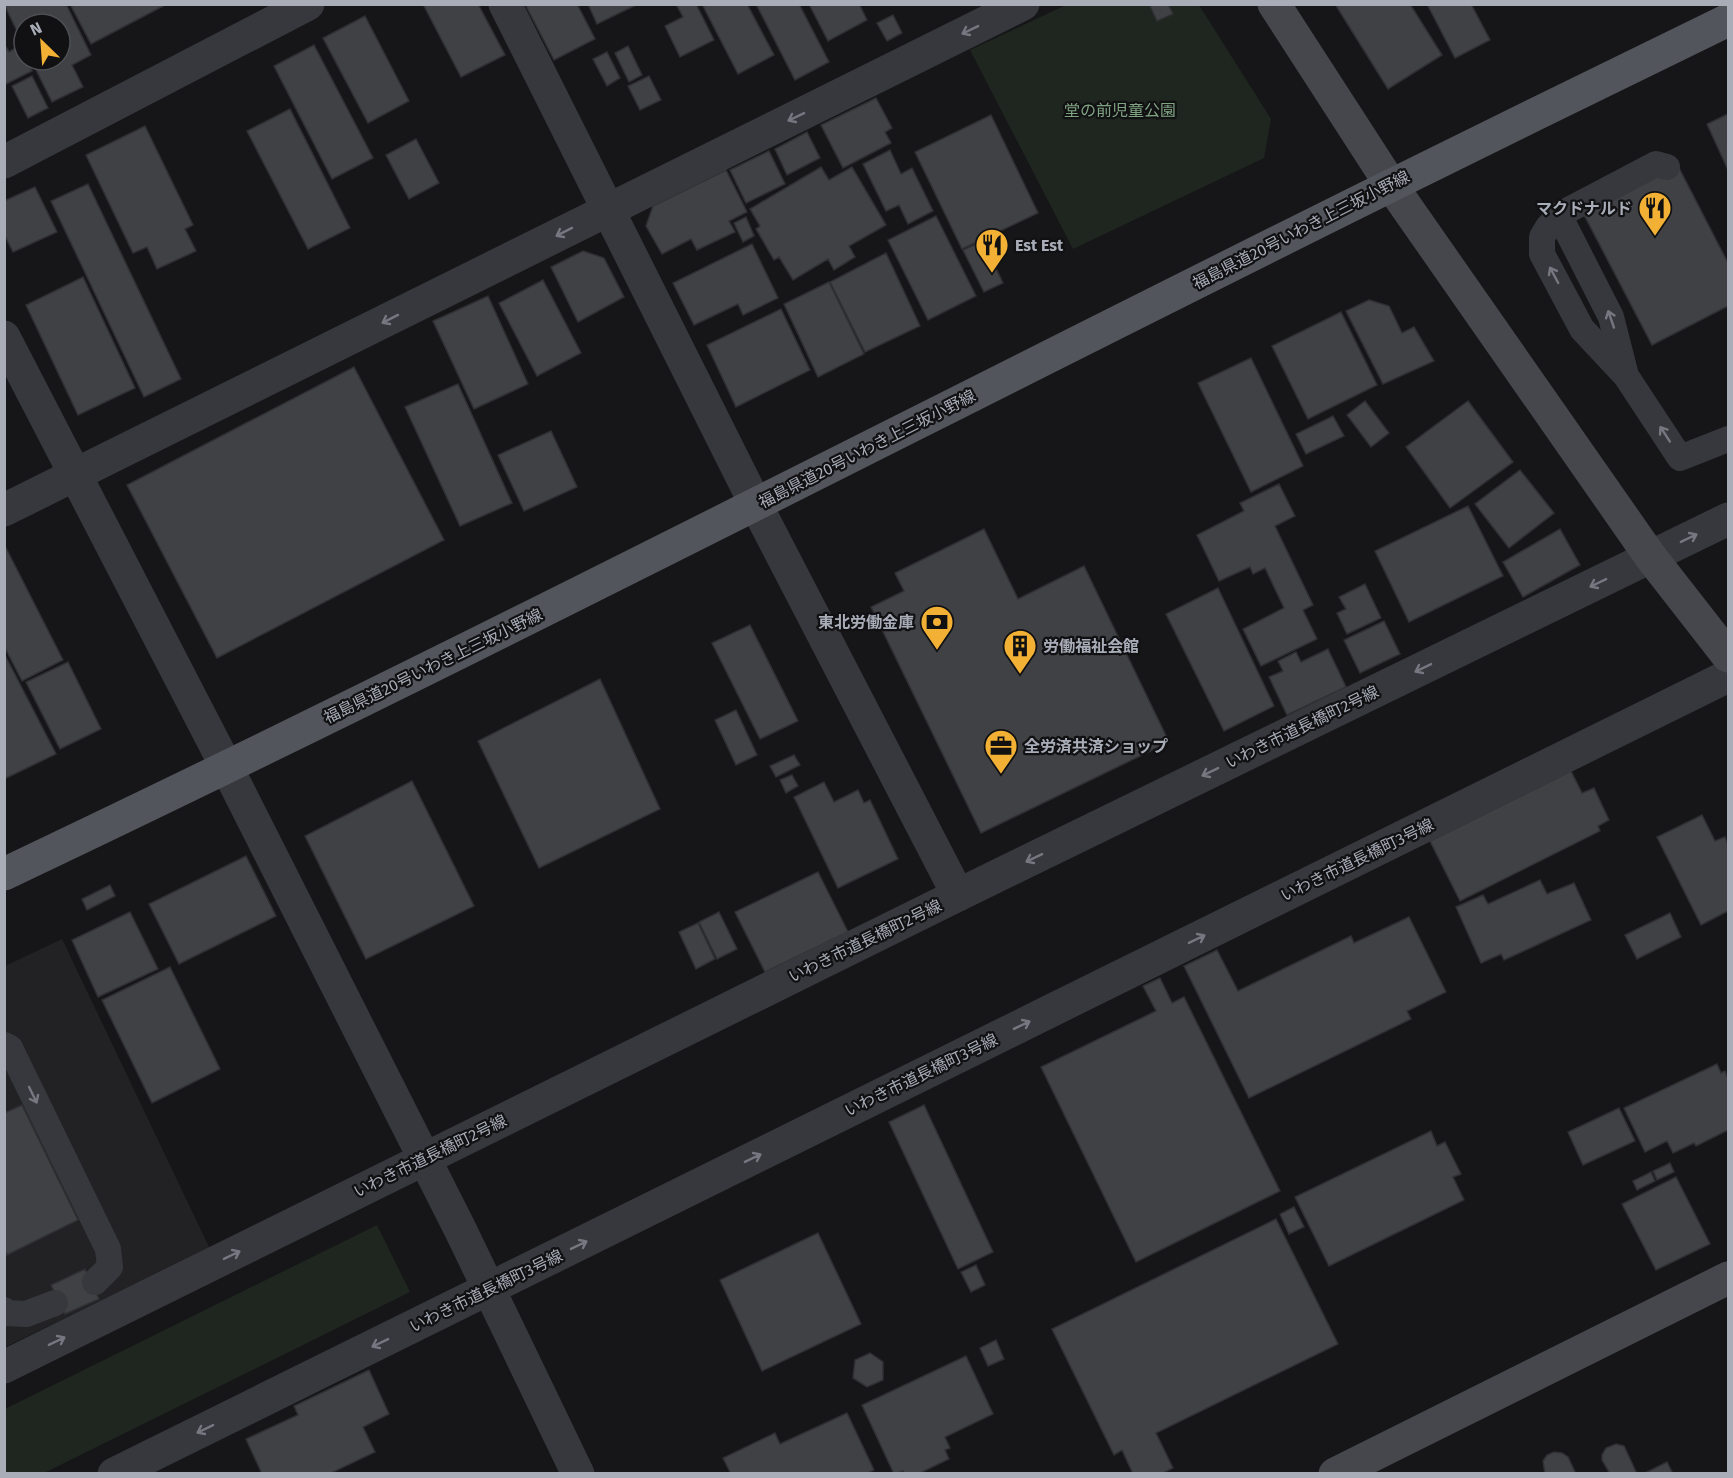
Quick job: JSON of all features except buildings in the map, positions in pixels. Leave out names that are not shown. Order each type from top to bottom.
[{"type":"main road","name":"福島県道20号いわき上三坂小野線","points":[[4,874],[227,768],[1391,185],[1728,20]]},
{"type":"street","points":[[4,162],[308,4]]},
{"type":"street","points":[[505,4],[756,505],[958,895]]},
{"type":"street","points":[[4,510],[1023,4]]},
{"type":"street","points":[[1274,4],[1391,185],[1650,556],[1728,656]]},
{"type":"street","points":[[4,337],[227,768],[489,1289],[578,1473]]},
{"type":"street","name":"いわき市道長橋町2号線","points":[[4,1367],[958,895],[1728,519]]},
{"type":"street","name":"いわき市道長橋町3号線","points":[[114,1473],[1728,676]]},
{"type":"street","points":[[1335,1473],[1728,1278]]},
{"type":"lane","points":[[1667,167],[1656,164],[1559,214],[1542,237],[1542,254],[1582,328],[1626,375],[1680,458],[1728,439]]},
{"type":"lane","points":[[4,1045],[10,1048],[108,1249],[110,1267],[95,1282]]},
{"type":"lane","points":[[4,1310],[6,1313],[26,1314],[55,1303]]},
{"type":"shaded area","points":[[62,939],[210,1249],[5,1347],[5,966]]},
{"type":"green space","name":"堂の前児童公園","points":[[1066,5],[1199,5],[1271,119],[1264,158],[1073,249],[970,50]]},
{"type":"green space","points":[[377,1225],[410,1292],[44,1473],[5,1473],[5,1409]]},
{"type":"place","name":"マクドナルド","points":[[1655,237]]},
{"type":"place","name":"Est Est","points":[[992,274]]},
{"type":"place","name":"東北労働金庫","points":[[937,651]]},
{"type":"place","name":"労働福祉会館","points":[[1020,675]]},
{"type":"place","name":"全労済共済ショップ","points":[[1001,775]]}]
